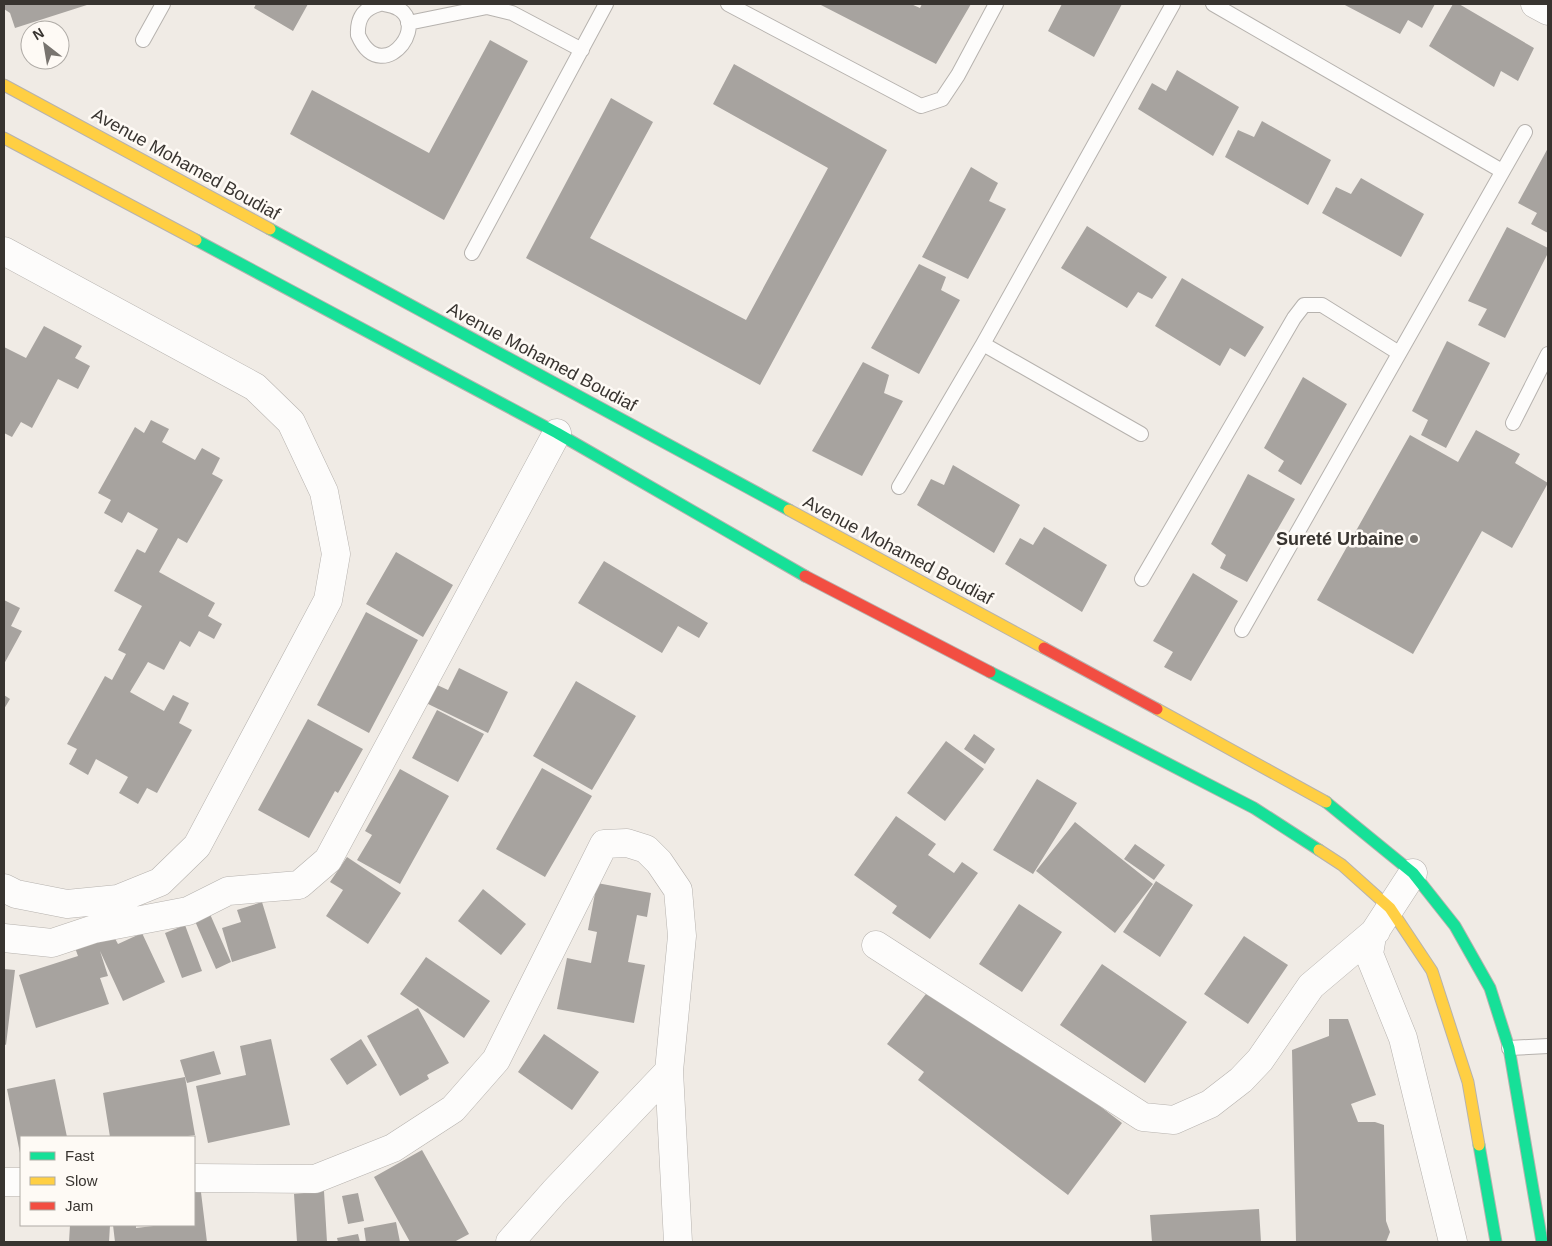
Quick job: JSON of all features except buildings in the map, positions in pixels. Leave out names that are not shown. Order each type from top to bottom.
[{"type":"main road","name":"Avenue Mohamed Boudiaf","points":[[4,85],[1323,799],[1413,873],[1454,926],[1490,988],[1509,1048],[1542,1242]]},
{"type":"main road","points":[[4,138],[557,433],[778,562],[1254,808],[1342,864],[1390,908],[1432,972],[1468,1082],[1496,1242]]},
{"type":"street","points":[[1535,4],[1548,11]]},
{"type":"street","points":[[4,251],[255,387],[291,422],[295,430],[324,492],[336,554],[328,600],[197,846],[160,882],[118,899],[66,904],[16,894],[4,888]]},
{"type":"street","points":[[4,938],[52,943],[94,929],[188,911],[228,891],[299,885],[328,860],[557,433]]},
{"type":"street","points":[[195,1178],[315,1179],[393,1148],[453,1108],[496,1060],[604,844],[627,843],[646,849],[659,862],[678,890],[682,936],[669,1071],[678,1242]]},
{"type":"street","points":[[1413,873],[1372,936],[1369,954],[1402,1038],[1453,1242]]},
{"type":"street","points":[[876,945],[1143,1117],[1174,1120],[1210,1104],[1241,1080],[1260,1060],[1311,986],[1376,931]]},
{"type":"street","points":[[510,1242],[554,1192],[669,1071]]},
{"type":"street","points":[[4,1182],[20,1182]]},
{"type":"lane","points":[[143,40],[163,4]]},
{"type":"lane","points":[[380,4],[365,10],[357,26],[361,44],[375,54],[393,53],[406,41],[408,23],[398,9],[384,4]]},
{"type":"lane","points":[[472,253],[606,4]]},
{"type":"lane","points":[[728,4],[921,106],[942,99],[958,75],[996,4]]},
{"type":"lane","points":[[899,487],[983,344],[1173,4]]},
{"type":"lane","points":[[1213,4],[1502,171]]},
{"type":"lane","points":[[408,23],[488,7],[512,13],[582,50]]},
{"type":"lane","points":[[1242,630],[1525,132]]},
{"type":"lane","points":[[1142,580],[1294,318],[1304,305],[1322,305],[1399,353]]},
{"type":"lane","points":[[983,344],[1141,434]]},
{"type":"lane","points":[[1513,423],[1548,354]]},
{"type":"lane","points":[[1509,1048],[1548,1046]]},
{"type":"traffic: fast","points":[[270,229],[789,510]]},
{"type":"traffic: fast","points":[[196,240],[557,433],[805,576]]},
{"type":"traffic: fast","points":[[990,672],[1254,808],[1319,850]]},
{"type":"traffic: fast","points":[[1326,802],[1413,873],[1455,926],[1490,988],[1509,1048],[1542,1242]]},
{"type":"traffic: fast","points":[[1479,1145],[1496,1242]]},
{"type":"traffic: slow","points":[[4,85],[270,229]]},
{"type":"traffic: slow","points":[[4,138],[196,240]]},
{"type":"traffic: slow","points":[[789,510],[1044,648]]},
{"type":"traffic: slow","points":[[1157,709],[1326,802]]},
{"type":"traffic: slow","points":[[1319,850],[1342,865],[1390,908],[1432,971],[1468,1082],[1479,1145]]},
{"type":"traffic: jam","points":[[805,576],[990,672]]},
{"type":"traffic: jam","points":[[1044,648],[1157,709]]},
{"type":"place","name":"Sureté Urbaine","points":[[1414,539]]}]
